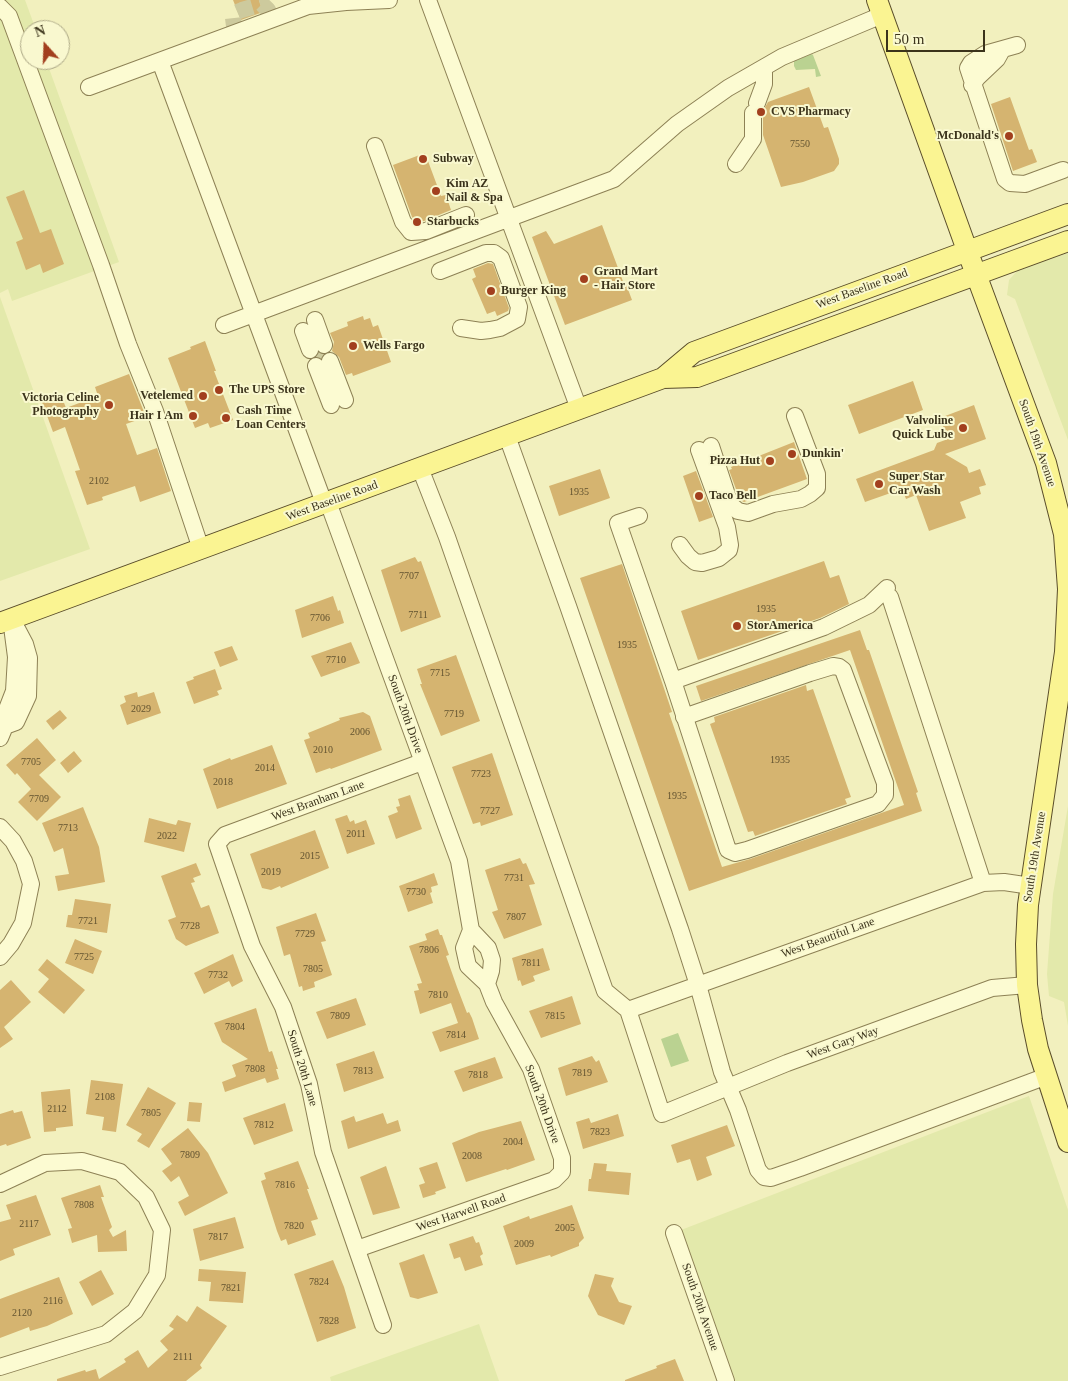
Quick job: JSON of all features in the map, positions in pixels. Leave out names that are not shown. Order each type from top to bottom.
[{"type":"main road","name":"South 19th Avenue","points":[[880,7],[1046,463],[1060,514],[1066,555],[1068,597],[1066,652],[1028,905],[1026,944],[1027,985],[1034,1030],[1047,1076],[1063,1112],[1068,1142]]},
{"type":"main road","name":"West Baseline Road","points":[[663,378],[694,352],[1068,214]]},
{"type":"main road","name":"West Baseline Road","points":[[5,621],[663,378],[697,377],[1068,241]]},
{"type":"street","points":[[89,87],[308,6],[389,0]]},
{"type":"street","points":[[428,0],[579,409]]},
{"type":"street","points":[[0,7],[9,16],[104,272],[128,344],[155,412],[201,549]]},
{"type":"street","points":[[224,325],[614,179],[677,124],[728,88],[782,57],[809,45],[880,7]]},
{"type":"street","points":[[1009,48],[972,85],[1005,179],[1010,183],[1025,184],[1063,170]]},
{"type":"street","name":"South 20th Drive","points":[[160,61],[459,861],[471,930],[464,948],[465,958],[471,970],[487,984],[494,1002],[531,1069],[562,1158],[562,1172]]},
{"type":"street","points":[[736,164],[753,139],[755,108],[764,84],[764,68]]},
{"type":"street","points":[[375,146],[402,222],[411,232],[426,231],[466,215]]},
{"type":"street","points":[[440,271],[486,253],[494,253],[501,258],[519,307],[517,319],[500,328],[490,330],[481,331],[461,328]]},
{"type":"street","points":[[309,325],[317,347]]},
{"type":"street","points":[[323,363],[338,403]]},
{"type":"street","points":[[684,551],[695,562],[702,563],[719,558],[729,550],[728,534],[705,448],[732,506],[738,511],[748,513],[773,504],[800,498],[810,494],[817,488],[816,474],[795,416]]},
{"type":"street","points":[[507,436],[568,606],[698,985],[722,1072],[758,1170],[764,1177],[771,1178],[1047,1076]]},
{"type":"street","points":[[420,468],[447,537],[606,991],[628,1010]]},
{"type":"street","points":[[639,516],[618,523],[673,681],[684,717],[728,850],[735,852],[748,850],[878,804],[884,795],[885,783],[843,670],[839,667],[833,666],[810,673],[684,717]]},
{"type":"street","points":[[673,681],[842,619],[869,605],[888,592],[983,883]]},
{"type":"street","points":[[3,732],[4,717],[21,693],[16,657],[5,621]]},
{"type":"street","name":"West Branham Lane","points":[[217,844],[225,835],[422,762]]},
{"type":"street","points":[[0,827],[14,841],[24,861],[31,884],[23,923],[0,957]]},
{"type":"street","name":"South 20th Lane","points":[[217,844],[252,946],[283,1007],[289,1024],[309,1084],[323,1152],[383,1325]]},
{"type":"street","name":"West Beautiful Lane","points":[[628,1010],[983,883],[1004,882],[1031,886]]},
{"type":"street","points":[[471,930],[488,948],[492,960],[487,984]]},
{"type":"street","name":"West Gary Way","points":[[628,1010],[662,1114],[795,1060],[992,988],[1027,985]]},
{"type":"street","points":[[0,1184],[45,1163],[82,1160],[120,1172],[146,1197],[162,1230],[157,1275],[134,1311],[106,1334],[0,1367]]},
{"type":"street","name":"West Harwell Road","points":[[357,1249],[554,1180],[562,1172]]},
{"type":"street","name":"South 20th Avenue","points":[[674,1233],[726,1381]]},
{"type":"green space","points":[[0,0],[25,0],[32,20],[20,20],[20,70],[50,70],[119,262],[12,301],[8,289],[0,293]]},
{"type":"green space","points":[[812,54],[821,76],[816,77],[815,69],[796,70],[794,66],[794,61]]},
{"type":"green space","points":[[1068,253],[1068,440],[1015,299],[1007,295],[1009,280],[1018,270]]},
{"type":"green space","points":[[0,297],[90,549],[0,581]]},
{"type":"green space","points":[[1068,806],[1068,1026],[1064,1002],[1049,996],[1047,974],[1053,894]]},
{"type":"green space","points":[[678,1033],[689,1061],[671,1067],[661,1039]]},
{"type":"green space","points":[[1029,1096],[1068,1210],[1068,1381],[731,1381],[681,1230]]},
{"type":"green space","points":[[479,1324],[499,1381],[331,1381],[330,1377]]},
{"type":"building","points":[[233,0],[259,0],[263,12],[241,20]]},
{"type":"building","name":"CVS Pharmacy","points":[[809,87],[824,128],[828,127],[839,164],[834,171],[803,182],[781,187],[763,135],[763,111],[768,102]]},
{"type":"building","name":"McDonald's","points":[[1010,97],[1029,150],[1032,149],[1037,162],[1013,171],[991,104]]},
{"type":"building","points":[[425,153],[441,196],[446,195],[451,210],[424,221],[416,222],[412,217],[393,165]]},
{"type":"building","points":[[24,190],[40,233],[51,229],[64,264],[43,273],[40,264],[26,270],[16,242],[23,239],[6,197]]},
{"type":"building","name":"Grand Mart - Hair Store","points":[[602,225],[632,300],[565,325],[532,237],[546,231],[554,244]]},
{"type":"building","name":"Burger King","points":[[488,263],[493,264],[509,308],[508,311],[497,316],[495,311],[487,314],[472,279],[476,277],[473,269]]},
{"type":"building","name":"Wells Fargo","points":[[363,316],[364,320],[370,318],[373,327],[378,325],[391,362],[353,376],[352,373],[346,375],[339,357],[332,351],[334,342],[330,333],[348,326],[347,322]]},
{"type":"building","name":"Vetelemed","points":[[205,341],[216,371],[214,371],[233,420],[210,428],[208,423],[195,428],[168,358]]},
{"type":"building","points":[[129,374],[146,417],[126,424],[137,455],[157,448],[171,491],[140,502],[135,486],[102,497],[103,500],[87,505],[75,471],[80,470],[65,427],[53,432],[42,402],[61,395],[66,408],[98,396],[95,387]]},
{"type":"building","points":[[913,381],[923,410],[859,434],[848,405]]},
{"type":"building","points":[[974,405],[986,439],[945,454],[967,467],[969,473],[980,469],[986,485],[979,487],[981,494],[960,502],[966,518],[929,531],[916,495],[906,499],[902,489],[865,502],[856,479],[934,450],[937,443],[948,439],[940,418]]},
{"type":"building","points":[[794,442],[807,479],[744,502],[740,500],[729,470],[732,469],[731,467]]},
{"type":"building","points":[[600,469],[610,498],[559,516],[549,486]]},
{"type":"building","name":"Taco Bell","points":[[696,471],[713,517],[699,522],[683,476]]},
{"type":"building","points":[[415,557],[418,562],[421,561],[441,617],[401,632],[381,570]]},
{"type":"building","points":[[824,561],[830,578],[839,575],[849,604],[820,618],[698,660],[681,611]]},
{"type":"building","points":[[622,564],[672,712],[669,713],[722,867],[904,805],[850,650],[701,701],[696,686],[860,630],[867,650],[869,650],[918,792],[916,793],[922,811],[689,891],[580,578]]},
{"type":"building","points":[[333,596],[344,623],[302,638],[295,610]]},
{"type":"building","points":[[351,642],[360,663],[321,677],[311,656]]},
{"type":"building","points":[[232,646],[238,660],[220,667],[214,652]]},
{"type":"building","points":[[456,655],[480,721],[441,736],[420,684],[422,684],[417,669]]},
{"type":"building","points":[[215,669],[222,689],[217,691],[219,695],[194,704],[186,682],[194,679],[193,677]]},
{"type":"building","points":[[806,685],[807,691],[813,689],[851,797],[845,799],[847,804],[755,836],[753,831],[748,832],[710,724],[715,722],[714,717]]},
{"type":"building","points":[[137,692],[138,697],[154,692],[161,713],[127,725],[120,705],[126,702],[124,696]]},
{"type":"building","points":[[60,710],[67,718],[53,730],[46,721]]},
{"type":"building","points":[[363,712],[370,716],[382,750],[316,773],[304,740],[310,738],[308,733],[340,720],[339,718]]},
{"type":"building","points":[[37,738],[56,760],[39,775],[61,797],[37,821],[18,802],[31,789],[17,773],[15,775],[6,765]]},
{"type":"building","points":[[272,745],[287,784],[217,809],[203,769],[230,758],[231,760]]},
{"type":"building","points":[[74,751],[82,761],[68,773],[60,763]]},
{"type":"building","points":[[492,753],[513,815],[481,826],[480,822],[473,824],[452,767]]},
{"type":"building","points":[[410,795],[422,829],[396,839],[388,816],[398,812],[396,807],[400,806],[398,799]]},
{"type":"building","points":[[83,807],[99,847],[105,882],[58,891],[55,876],[69,874],[63,848],[54,852],[42,823]]},
{"type":"building","points":[[347,815],[350,822],[354,820],[355,824],[366,820],[375,844],[347,854],[335,819]]},
{"type":"building","points":[[149,818],[176,825],[178,820],[191,823],[184,852],[144,842]]},
{"type":"building","points":[[315,830],[329,868],[281,888],[280,886],[271,890],[262,888],[250,854]]},
{"type":"building","points":[[520,858],[523,864],[526,863],[535,884],[529,885],[542,925],[504,939],[492,912],[498,910],[485,870]]},
{"type":"building","points":[[196,863],[201,875],[193,878],[195,882],[191,883],[201,908],[209,905],[219,933],[186,946],[176,939],[168,920],[176,917],[161,876]]},
{"type":"building","points":[[434,873],[438,885],[431,887],[432,892],[430,893],[433,903],[408,912],[399,886]]},
{"type":"building","points":[[75,899],[111,904],[107,933],[66,927],[68,915],[72,915]]},
{"type":"building","points":[[316,913],[326,941],[321,942],[332,975],[314,982],[315,987],[303,991],[302,986],[299,987],[290,954],[284,956],[276,927]]},
{"type":"building","points":[[438,929],[449,955],[446,956],[457,987],[467,1013],[469,1012],[472,1018],[479,1039],[440,1052],[432,1032],[458,1023],[451,1003],[420,1014],[414,991],[419,990],[417,984],[422,983],[409,946],[427,940],[425,934]]},
{"type":"building","points":[[75,939],[102,951],[93,974],[65,963]]},
{"type":"building","points":[[543,948],[550,970],[533,976],[535,981],[522,986],[520,980],[518,981],[512,958]]},
{"type":"building","points":[[233,954],[243,981],[232,987],[229,981],[204,994],[194,973]]},
{"type":"building","points":[[47,959],[85,990],[64,1014],[38,992],[49,979],[38,970]]},
{"type":"building","points":[[11,980],[31,1002],[4,1027],[13,1039],[0,1048],[0,990]]},
{"type":"building","points":[[572,996],[581,1024],[541,1038],[529,1011]]},
{"type":"building","points":[[356,998],[366,1025],[327,1039],[316,1012]]},
{"type":"building","points":[[256,1008],[269,1052],[272,1051],[278,1069],[276,1069],[279,1079],[267,1083],[265,1078],[225,1092],[222,1082],[236,1076],[232,1065],[248,1059],[222,1042],[214,1023]]},
{"type":"building","points":[[374,1051],[384,1078],[344,1092],[336,1064]]},
{"type":"building","points":[[592,1056],[596,1062],[599,1060],[608,1082],[566,1096],[558,1068]]},
{"type":"building","points":[[495,1057],[503,1078],[463,1092],[454,1071]]},
{"type":"building","points":[[91,1080],[123,1084],[116,1132],[102,1130],[104,1117],[86,1114]]},
{"type":"building","points":[[148,1087],[176,1103],[149,1148],[137,1141],[142,1134],[126,1125]]},
{"type":"building","points":[[70,1089],[73,1126],[44,1132],[41,1092]]},
{"type":"building","points":[[189,1102],[202,1103],[200,1122],[187,1121]]},
{"type":"building","points":[[285,1103],[293,1131],[254,1145],[243,1118]]},
{"type":"building","points":[[13,1110],[14,1113],[22,1111],[31,1138],[7,1146],[6,1144],[0,1146],[0,1114]]},
{"type":"building","points":[[383,1113],[387,1124],[398,1120],[401,1131],[348,1149],[341,1121],[354,1116],[356,1122]]},
{"type":"building","points":[[618,1114],[624,1136],[583,1149],[576,1122],[589,1118],[591,1123]]},
{"type":"building","points":[[521,1121],[535,1160],[466,1182],[452,1143],[479,1132]]},
{"type":"building","points":[[727,1125],[735,1146],[706,1157],[712,1175],[697,1181],[690,1159],[677,1163],[671,1145]]},
{"type":"building","points":[[188,1128],[208,1153],[228,1193],[185,1216],[178,1202],[189,1196],[179,1176],[171,1182],[162,1171],[172,1164],[161,1149]]},
{"type":"building","points":[[298,1161],[318,1219],[311,1221],[316,1235],[288,1245],[286,1239],[281,1241],[261,1181],[266,1179],[264,1173]]},
{"type":"building","points":[[437,1162],[446,1188],[435,1192],[436,1194],[423,1198],[419,1185],[425,1183],[419,1168]]},
{"type":"building","points":[[594,1163],[607,1164],[606,1171],[631,1173],[629,1195],[588,1191],[589,1179],[591,1179]]},
{"type":"building","points":[[386,1166],[400,1208],[373,1215],[360,1177]]},
{"type":"building","points":[[100,1185],[104,1197],[101,1197],[112,1227],[109,1230],[113,1237],[126,1230],[127,1251],[98,1252],[97,1235],[72,1243],[68,1229],[72,1228],[61,1198]]},
{"type":"building","points":[[36,1195],[51,1235],[13,1249],[15,1255],[0,1261],[0,1222],[11,1219],[6,1205]]},
{"type":"building","points":[[572,1205],[584,1238],[579,1243],[579,1246],[551,1257],[550,1255],[516,1265],[503,1226],[529,1216],[530,1219]]},
{"type":"building","points":[[235,1217],[244,1248],[200,1261],[193,1229]]},
{"type":"building","points":[[473,1236],[476,1243],[479,1242],[483,1254],[480,1256],[483,1265],[465,1271],[460,1257],[454,1259],[449,1244]]},
{"type":"building","points":[[424,1254],[438,1293],[418,1299],[410,1297],[399,1263]]},
{"type":"building","points":[[333,1260],[344,1287],[356,1328],[317,1342],[294,1274]]},
{"type":"building","points":[[199,1269],[246,1272],[243,1303],[209,1301],[211,1282],[198,1281]]},
{"type":"building","points":[[101,1270],[114,1294],[92,1306],[79,1282]]},
{"type":"building","points":[[595,1274],[614,1278],[611,1286],[619,1302],[632,1306],[624,1325],[598,1315],[588,1296]]},
{"type":"building","points":[[59,1277],[73,1314],[47,1326],[30,1331],[29,1327],[0,1338],[0,1299]]},
{"type":"building","points":[[197,1306],[227,1326],[200,1365],[202,1368],[186,1381],[57,1381],[57,1379],[85,1370],[86,1372],[96,1369],[99,1379],[126,1362],[124,1359],[138,1350],[148,1368],[168,1350],[160,1341],[174,1329],[169,1326],[177,1315],[187,1322]]},
{"type":"building","points":[[675,1359],[684,1381],[625,1381],[657,1368],[656,1366]]},
{"type":"tunnel","points":[[235,34],[233,18],[235,13],[242,10],[262,4],[268,10],[272,19]]},
{"type":"tunnel","points":[[317,347],[323,363]]},
{"type":"place","name":"CVS Pharmacy","points":[[761,112]]},
{"type":"place","name":"McDonald's","points":[[1009,136]]},
{"type":"place","name":"Subway","points":[[423,159]]},
{"type":"place","name":"Kim AZ Nail & Spa","points":[[436,191]]},
{"type":"place","name":"Starbucks","points":[[417,222]]},
{"type":"place","name":"Grand Mart - Hair Store","points":[[584,279]]},
{"type":"place","name":"Burger King","points":[[491,291]]},
{"type":"place","name":"Wells Fargo","points":[[353,346]]},
{"type":"place","name":"The UPS Store","points":[[219,390]]},
{"type":"place","name":"Vetelemed","points":[[203,396]]},
{"type":"place","name":"Victoria Celine Photography","points":[[109,405]]},
{"type":"place","name":"Hair I Am","points":[[193,416]]},
{"type":"place","name":"Cash Time Loan Centers","points":[[226,418]]},
{"type":"place","name":"Valvoline Quick Lube","points":[[963,428]]},
{"type":"place","name":"Dunkin'","points":[[792,454]]},
{"type":"place","name":"Pizza Hut","points":[[770,461]]},
{"type":"place","name":"Super Star Car Wash","points":[[879,484]]},
{"type":"place","name":"Taco Bell","points":[[699,496]]},
{"type":"place","name":"StorAmerica","points":[[737,626]]}]
